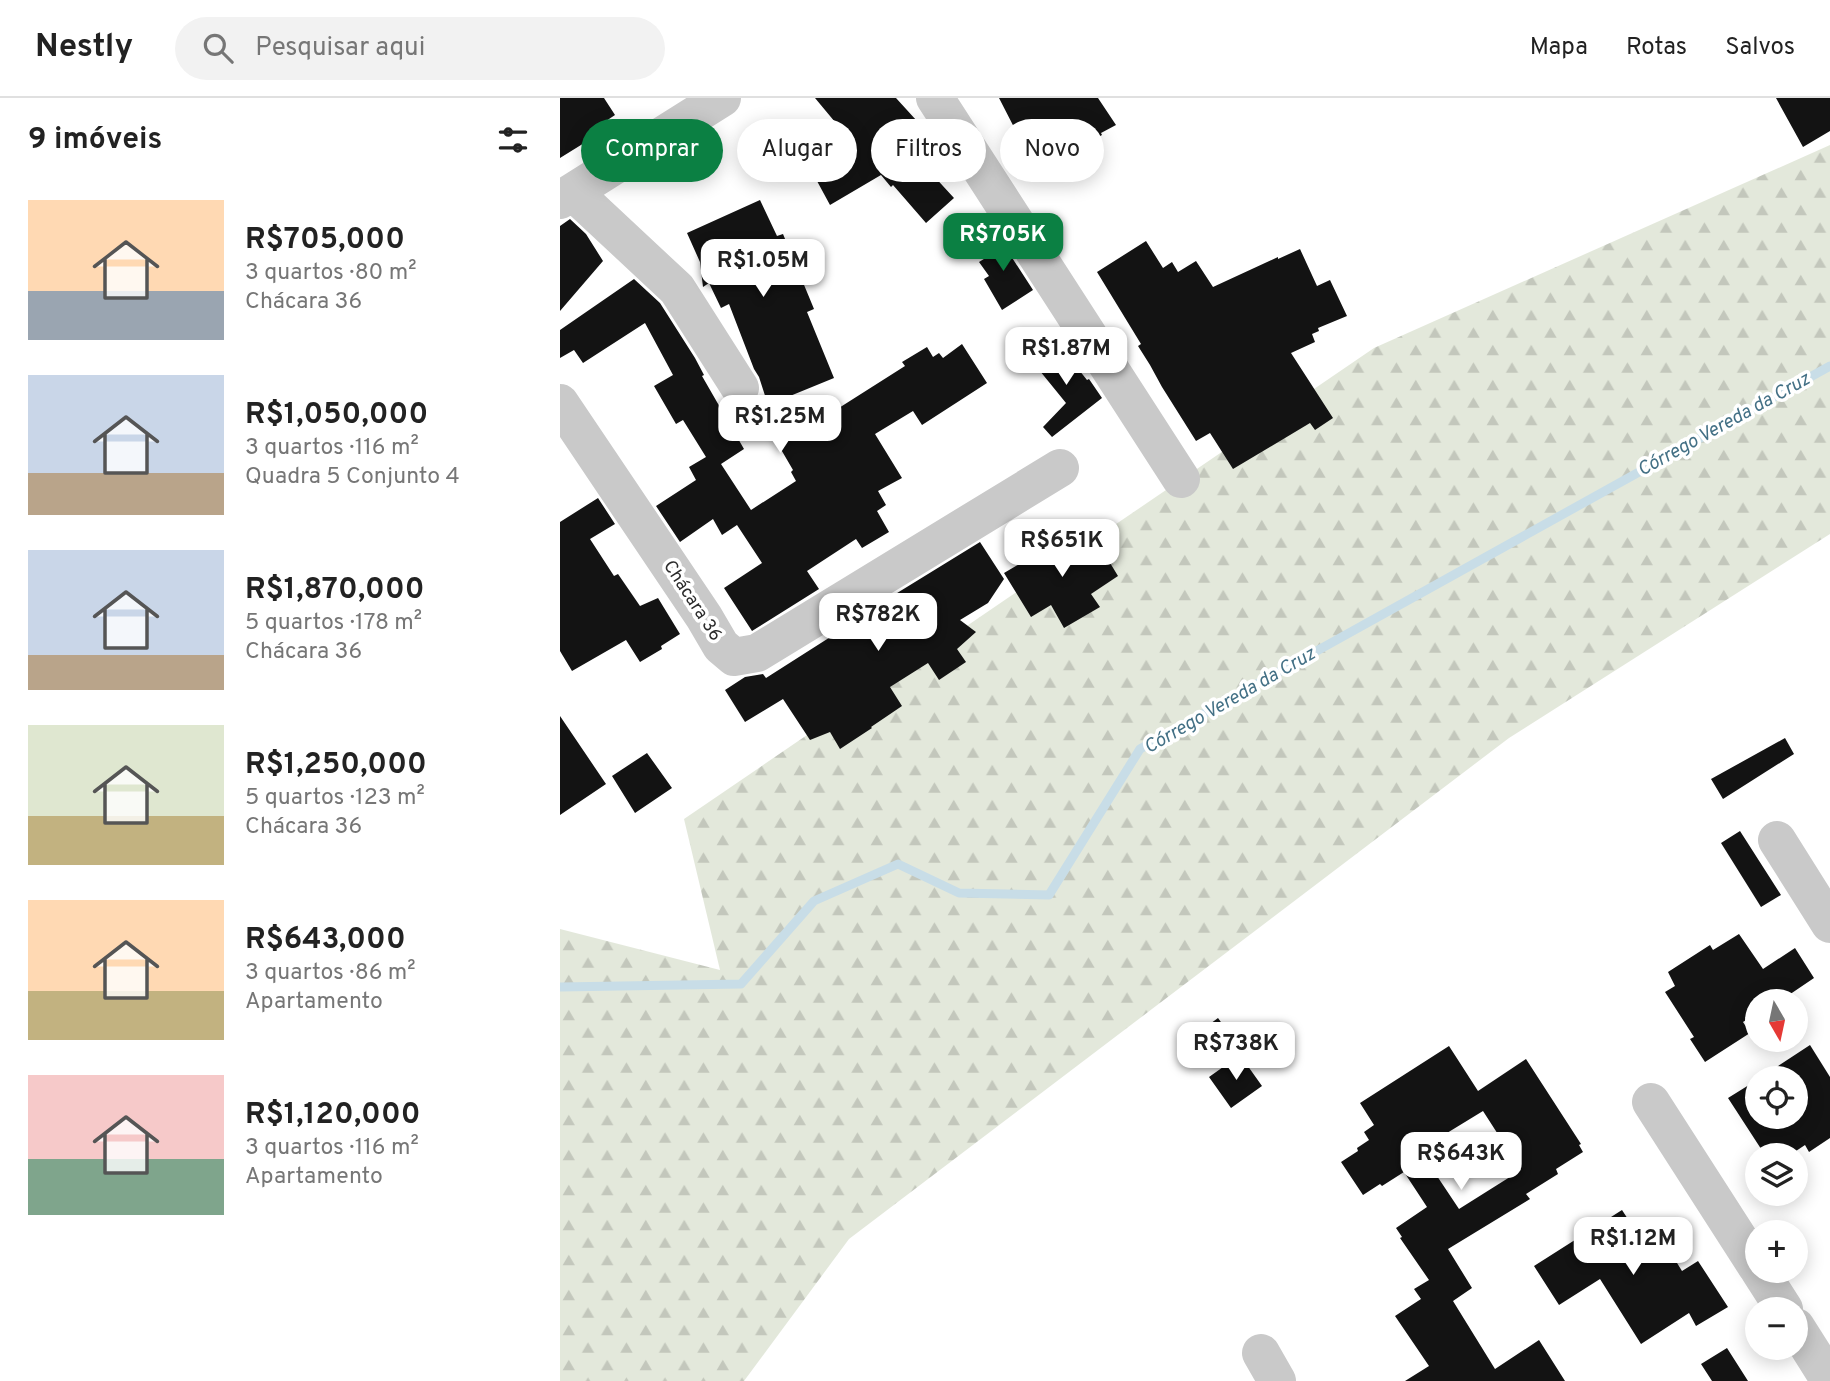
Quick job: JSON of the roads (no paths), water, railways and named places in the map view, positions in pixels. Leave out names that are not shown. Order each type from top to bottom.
[{"type":"street","points":[[722,98],[566,196],[677,289],[740,388]]},
{"type":"street","points":[[935,98],[1181,478]]},
{"type":"street","name":"Chácara 36","points":[[560,403],[721,646],[734,657],[757,653],[1060,468]]},
{"type":"street","points":[[1777,840],[1830,924]]},
{"type":"street","points":[[1651,1102],[1745,1249]]},
{"type":"street","points":[[1808,1346],[1830,1381]]},
{"type":"waterway","name":"Córrego Vereda da Cruz","points":[[560,987],[741,984],[814,901],[898,864],[959,893],[1049,895],[1140,749],[1830,366]]}]
